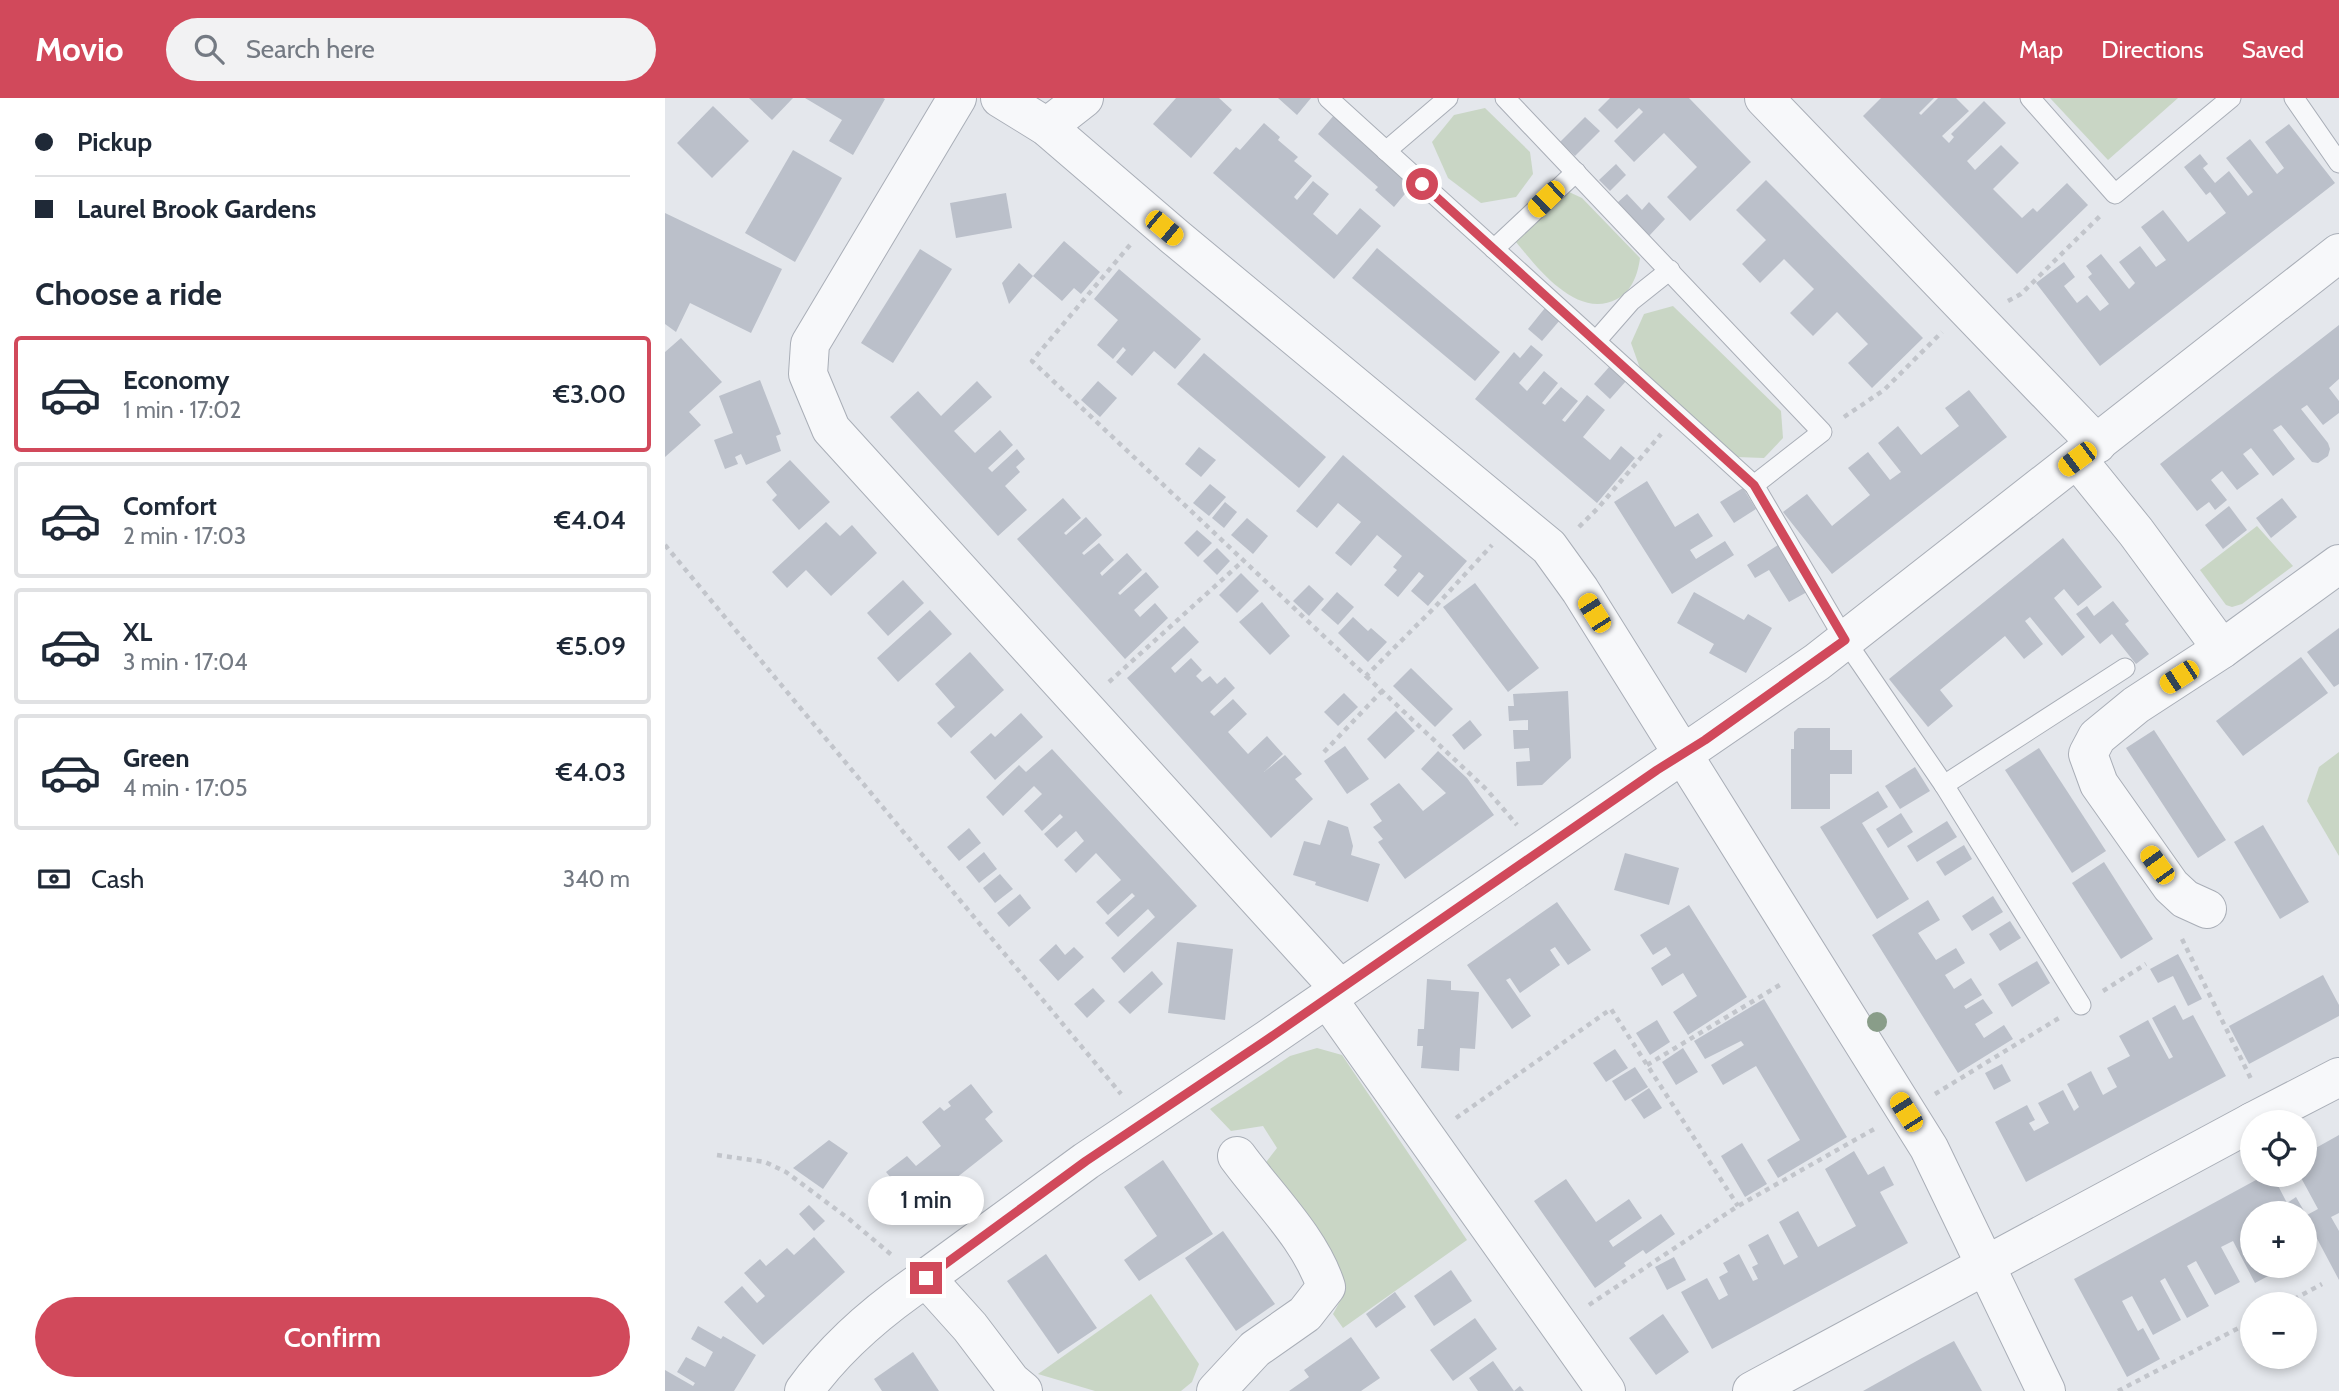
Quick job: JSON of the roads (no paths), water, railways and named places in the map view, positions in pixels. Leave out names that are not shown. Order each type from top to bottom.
[{"type":"street","points":[[957,98],[810,344],[808,374],[831,429],[1083,706],[1334,993],[1427,1138],[1606,1391]]},
{"type":"street","points":[[1000,98],[1047,127],[1152,218],[1516,518],[1552,551],[1580,590],[1929,1148],[2046,1391]]},
{"type":"street","points":[[1047,127],[1084,98]]},
{"type":"street","points":[[1764,98],[2087,451],[2136,532],[2222,649]]},
{"type":"street","points":[[804,1391],[825,1362],[862,1326],[924,1279],[1086,1161],[1845,640],[2339,253]]},
{"type":"street","points":[[2207,909],[2185,900],[2171,886],[2099,784],[2088,754],[2097,737],[2136,705],[2222,649],[2339,564]]},
{"type":"street","points":[[2275,1110],[2339,1077]]},
{"type":"street","points":[[1752,1391],[2240,1128]]},
{"type":"street","points":[[1216,1391],[1255,1349],[1305,1314],[1326,1287],[1321,1272],[1287,1220],[1237,1156]]},
{"type":"street","points":[[924,1279],[970,1327],[1011,1381],[1023,1391]]},
{"type":"lane","points":[[1328,98],[1754,485],[1845,640],[1944,785],[2081,1005]]},
{"type":"lane","points":[[1386,151],[1448,98]]},
{"type":"lane","points":[[1505,98],[1822,432],[1754,485]]},
{"type":"lane","points":[[2030,98],[2115,194],[2231,98]]},
{"type":"lane","points":[[2294,98],[2339,163]]},
{"type":"lane","points":[[1495,249],[1576,172]]},
{"type":"lane","points":[[1596,341],[1631,301],[1670,270]]},
{"type":"lane","points":[[1944,785],[2125,668]]}]
